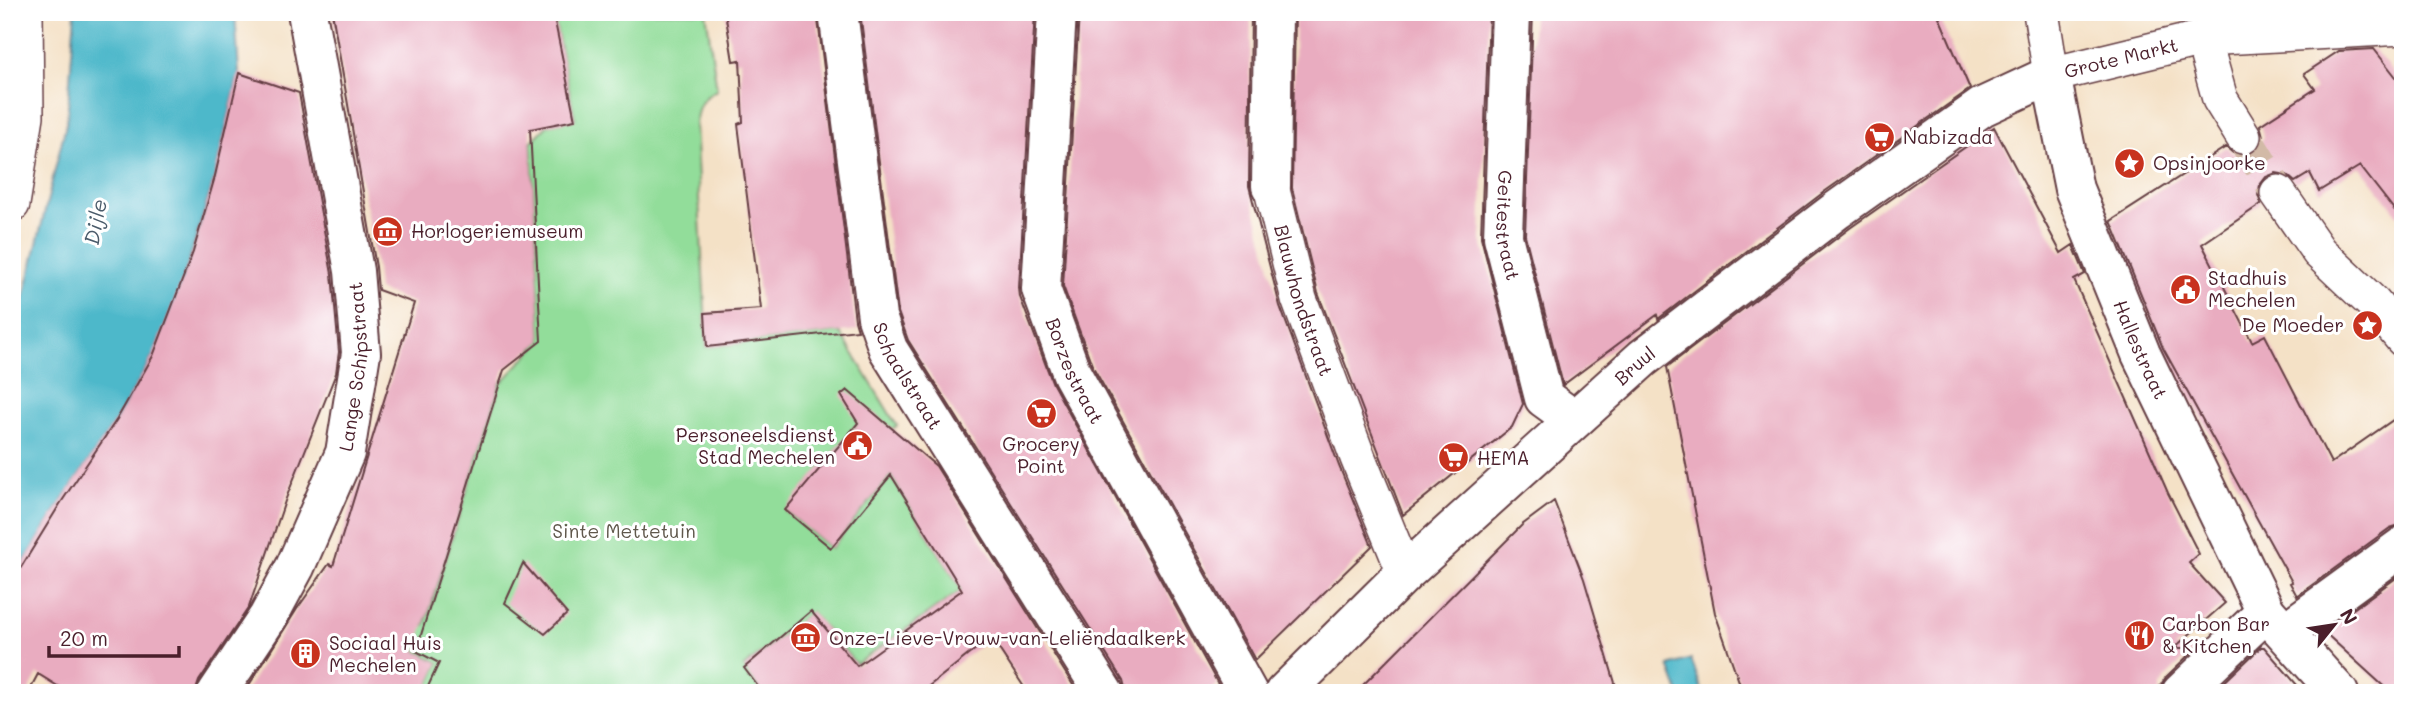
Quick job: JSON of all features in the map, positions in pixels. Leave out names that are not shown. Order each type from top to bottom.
[{"type":"street","points":[[12,204],[26,116],[24,12]]},
{"type":"street","name":"Lange Schipstraat","points":[[217,693],[268,617],[295,567],[345,453],[361,354],[354,271],[307,12]]},
{"type":"street","name":"Schaalstraat","points":[[838,12],[877,317],[888,349],[1104,693]]},
{"type":"street","name":"Borzestraat","points":[[1058,12],[1041,289],[1072,374],[1248,693]]},
{"type":"street","name":"Blauwhondstraat","points":[[1273,12],[1271,186],[1299,299],[1358,458],[1405,573]]},
{"type":"street","name":"Geitestraat","points":[[1511,12],[1503,237],[1544,398],[1573,419]]},
{"type":"street","name":"Grote Markt","points":[[2041,12],[2037,81],[2203,38],[2403,27],[2396,12]]},
{"type":"street","points":[[2203,38],[2220,99],[2243,136]]},
{"type":"street","name":"Bruul","points":[[1284,693],[1405,573],[1643,358],[1837,210],[1982,107],[2037,81]]},
{"type":"street","name":"Hallestraat","points":[[2037,81],[2074,189],[2141,354],[2275,622],[2339,693]]},
{"type":"street","points":[[2278,193],[2319,252],[2373,303],[2403,339]]},
{"type":"street","points":[[2181,693],[2275,622],[2403,546]]},
{"type":"green space","name":"Sinte Mettetuin","points":[[584,12],[706,12],[717,90],[701,104],[695,124],[707,347],[840,332],[897,426],[892,429],[869,410],[786,511],[831,548],[891,475],[962,590],[856,664],[811,612],[744,667],[763,693],[425,693],[439,663],[409,647],[419,625],[425,625],[500,384],[541,341],[531,142],[548,125],[575,119],[554,17]]},
{"type":"water","name":"Dijle","points":[[75,12],[235,12],[239,73],[214,180],[180,289],[153,356],[117,419],[12,582],[12,330],[18,322],[67,120]]},
{"type":"water","points":[[1691,659],[1703,693],[1679,693],[1669,666]]},
{"type":"building","points":[[332,12],[553,12],[575,120],[530,129],[541,341],[504,370],[416,651],[439,663],[425,693],[244,693],[297,609],[329,564],[333,566],[414,303],[378,290]]},
{"type":"building","points":[[725,12],[817,12],[858,330],[707,347],[705,313],[761,309],[738,124],[743,122],[740,60],[733,61]]},
{"type":"building","points":[[860,12],[1035,12],[1020,297],[1053,384],[1218,684],[1209,693],[1126,693],[1123,681],[908,340],[898,312]]},
{"type":"building","points":[[1079,12],[1251,12],[1249,186],[1280,306],[1339,466],[1372,546],[1255,660],[1092,365],[1063,286]]},
{"type":"building","points":[[1295,12],[1489,12],[1481,237],[1523,404],[1512,427],[1403,515],[1318,293],[1292,188]]},
{"type":"building","points":[[1533,12],[1937,12],[1970,89],[1824,192],[1658,319],[1657,315],[1563,385],[1525,235]]},
{"type":"building","name":"Stadhuis Mechelen","points":[[2374,49],[2403,86],[2403,221],[2360,166],[2319,191],[2310,173],[2295,182],[2287,175],[2276,173],[2266,177],[2260,185],[2258,195],[2261,204],[2202,244],[2252,342],[2265,335],[2331,463],[2403,413],[2403,524],[2390,528],[2297,596],[2290,583],[2292,582],[2163,348],[2111,221],[2226,147],[2243,156],[2254,153],[2263,136],[2260,125],[2315,89],[2304,74],[2339,51]]},
{"type":"building","points":[[239,73],[299,93],[332,274],[339,352],[336,373],[285,501],[249,607],[199,681],[195,693],[69,693],[38,674],[28,693],[12,693],[12,582],[117,419],[153,356],[193,252],[214,180]]},
{"type":"building","points":[[1994,127],[2061,253],[2073,245],[2085,274],[2074,280],[2168,493],[2199,554],[2189,563],[2225,603],[2174,648],[2196,648],[2166,677],[2160,686],[2160,693],[1743,693],[1715,613],[1667,367],[1850,228]]},
{"type":"building","points":[[847,390],[936,466],[1078,693],[1028,693],[991,637],[920,693],[763,693],[744,668],[811,611],[857,666],[962,590],[891,475],[831,548],[785,510],[858,423],[841,395]]},
{"type":"building","points":[[1554,501],[1584,579],[1618,693],[1355,693],[1522,525]]},
{"type":"building","points":[[523,563],[567,614],[545,634],[505,603]]},
{"type":"building","points":[[2403,573],[2403,693],[2391,693],[2323,631]]},
{"type":"building","points":[[2264,647],[2304,693],[2213,693]]},
{"type":"tunnel","points":[[2243,136],[2278,193]]},
{"type":"place","name":"Nabizada","points":[[1880,137]]},
{"type":"place","name":"Opsinjoorke","points":[[2130,163]]},
{"type":"place","name":"Horlogeriemuseum","points":[[388,231]]},
{"type":"place","name":"Stadhuis Mechelen","points":[[2185,289]]},
{"type":"place","name":"De Moeder","points":[[2367,325]]},
{"type":"place","name":"Grocery Point","points":[[1041,413]]},
{"type":"place","name":"Personeelsdienst Stad Mechelen","points":[[858,446]]},
{"type":"place","name":"HEMA","points":[[1454,458]]},
{"type":"place","name":"Carbon Bar & Kitchen","points":[[2139,635]]},
{"type":"place","name":"Onze-Lieve-Vrouw-van-Leliëndaalkerk","points":[[806,638]]},
{"type":"place","name":"Sociaal Huis Mechelen","points":[[306,654]]}]
